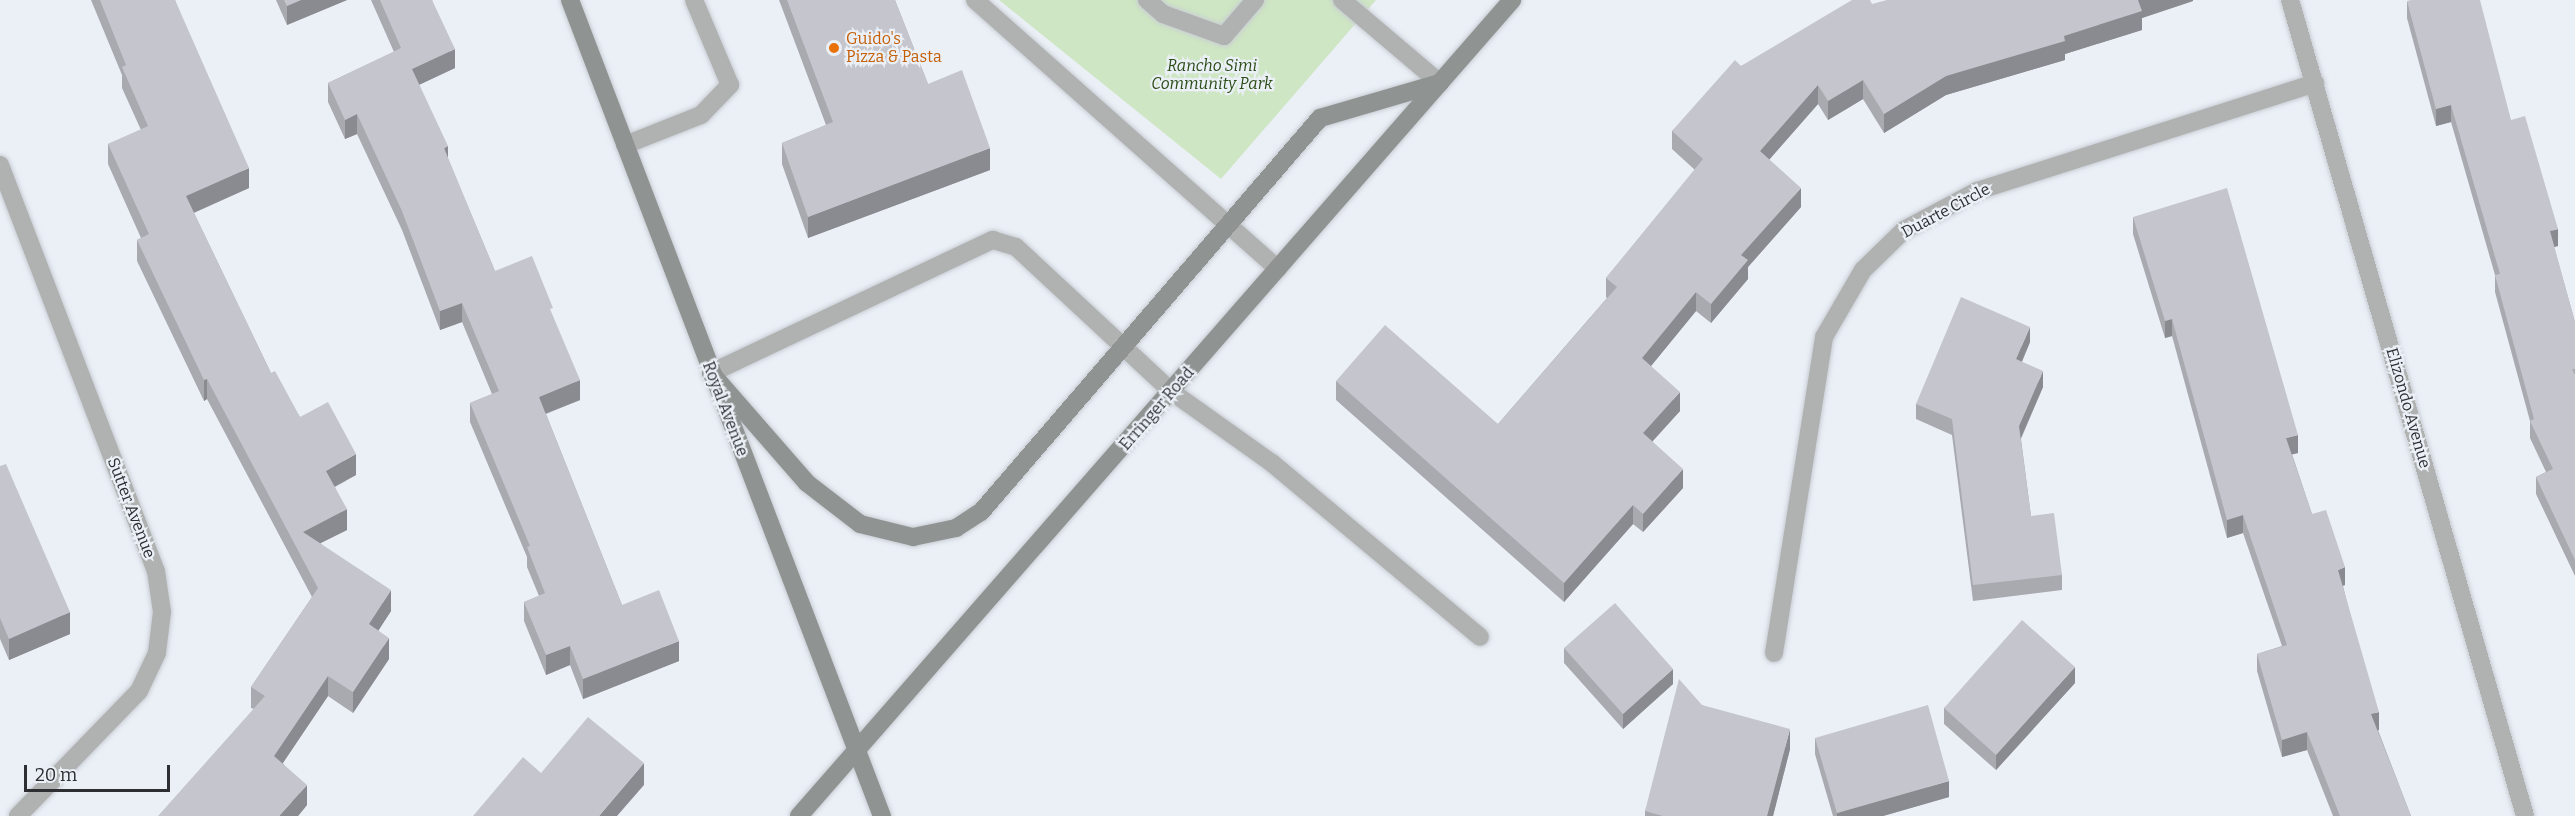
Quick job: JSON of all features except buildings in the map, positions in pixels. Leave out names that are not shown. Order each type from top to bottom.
[{"type":"main road","name":"Royal Avenue","points":[[570,0],[882,816]]},
{"type":"main road","name":"Erringer Road","points":[[799,816],[1172,392],[1512,0]]},
{"type":"main road","points":[[711,373],[807,483],[860,524],[913,537],[956,528],[981,512],[1320,118],[1440,83]]},
{"type":"street","points":[[625,145],[701,115],[730,86],[694,0]]},
{"type":"street","points":[[975,0],[1278,269]]},
{"type":"street","points":[[1147,0],[1163,14],[1224,36],[1256,0]]},
{"type":"street","points":[[1342,0],[1440,83]]},
{"type":"street","name":"Elizondo Avenue","points":[[2290,0],[2525,816]]},
{"type":"street","name":"Duarte Circle","points":[[1774,653],[1824,337],[1863,270],[1904,230],[1977,191],[2315,83]]},
{"type":"street","name":"Sutter Avenue","points":[[0,165],[156,571],[162,612],[157,653],[139,691],[18,816]]},
{"type":"street","points":[[711,373],[993,240],[1016,247],[1172,392],[1272,463],[1480,637]]},
{"type":"green space","name":"Rancho Simi Community Park","points":[[999,0],[1376,0],[1221,179]]},
{"type":"place","name":"Guido's Pizza & Pasta","points":[[834,48]]}]
